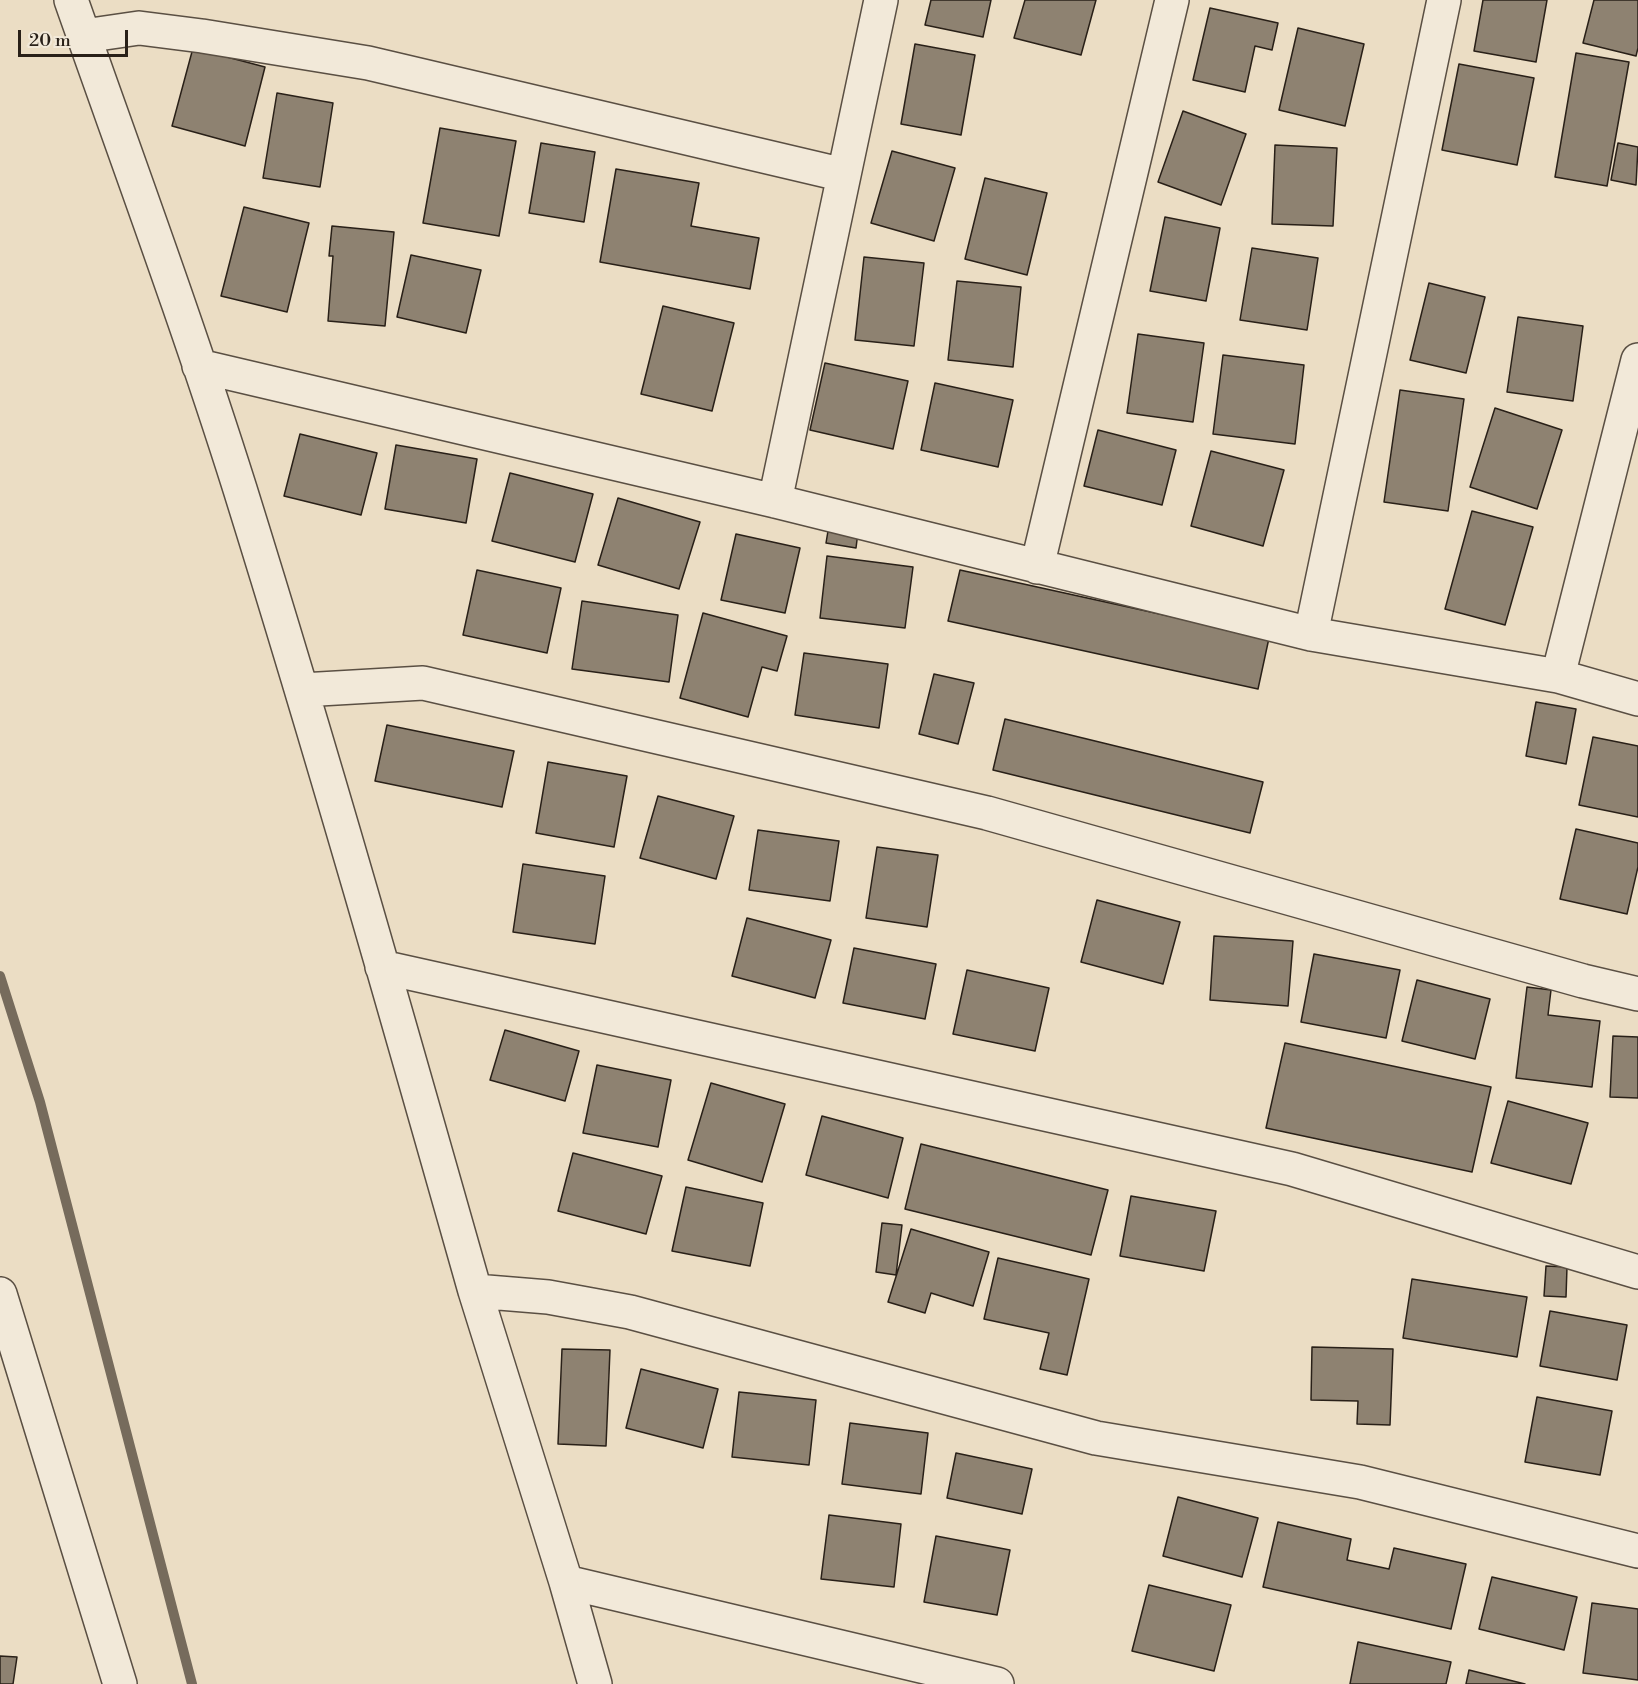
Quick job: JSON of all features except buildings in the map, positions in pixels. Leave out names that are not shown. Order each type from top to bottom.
[{"type":"street","points":[[71,0],[200,366],[243,498],[302,690],[475,1291],[566,1582],[595,1684]]},
{"type":"street","points":[[775,501],[881,0]]},
{"type":"street","points":[[1037,567],[1173,0]]},
{"type":"street","points":[[1311,634],[1444,0]]},
{"type":"street","points":[[84,36],[139,28],[368,63],[844,175]]},
{"type":"street","points":[[1558,676],[1638,360]]},
{"type":"street","points":[[200,366],[775,501],[1311,634],[1558,676],[1638,699]]},
{"type":"street","points":[[302,690],[423,683],[446,688],[987,813],[1583,981],[1638,994]]},
{"type":"street","points":[[382,967],[1292,1169],[1638,1272]]},
{"type":"street","points":[[475,1291],[548,1297],[630,1312],[1096,1438],[1360,1482],[1638,1551]]},
{"type":"street","points":[[0,1294],[120,1684]]},
{"type":"street","points":[[566,1582],[997,1684]]},
{"type":"waterway","points":[[0,976],[40,1102],[192,1684]]}]
